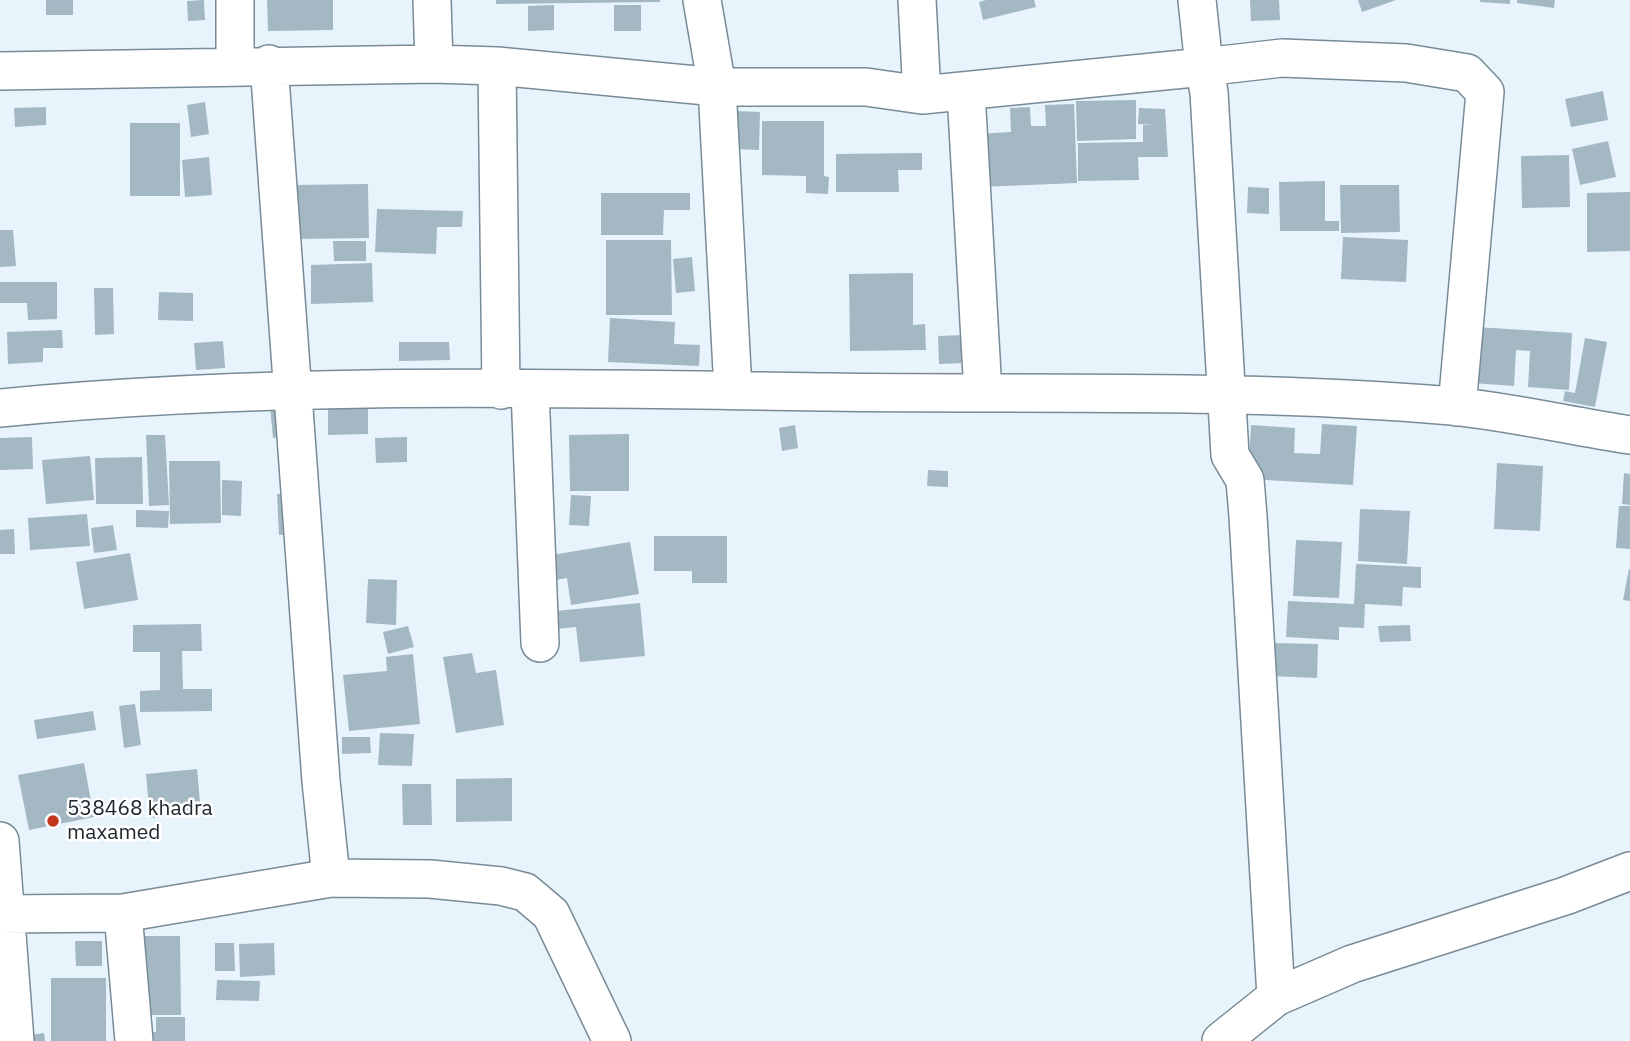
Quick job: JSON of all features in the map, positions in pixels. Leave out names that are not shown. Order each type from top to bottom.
[{"type":"street","points":[[235,0],[252,65],[293,392],[321,781],[331,878]]},
{"type":"street","points":[[432,0],[434,64]]},
{"type":"street","points":[[702,0],[717,87],[733,390]]},
{"type":"street","points":[[917,0],[922,95]]},
{"type":"street","points":[[1197,0],[1209,92],[1230,455],[1245,480],[1248,516],[1276,997]]},
{"type":"street","points":[[0,71],[434,64],[497,66],[717,87],[866,87],[922,95],[1282,58],[1406,63],[1467,73],[1486,92],[1457,407]]},
{"type":"street","points":[[497,66],[516,390],[540,643]]},
{"type":"street","points":[[966,92],[983,393]]},
{"type":"street","points":[[0,408],[60,402],[293,392],[733,390],[1307,396],[1457,407],[1630,435]]},
{"type":"street","points":[[0,841],[3,914],[15,1041]]},
{"type":"street","points":[[1221,1041],[1276,997],[1352,964],[1565,896],[1630,871]]},
{"type":"street","points":[[3,914],[123,913],[331,878],[430,879],[501,886],[525,892],[551,914],[612,1041]]},
{"type":"street","points":[[123,913],[134,1041]]},
{"type":"building","points":[[46,0],[73,0],[73,15],[46,15]]},
{"type":"building","points":[[204,0],[205,20],[188,21],[187,1]]},
{"type":"building","points":[[267,0],[333,0],[333,30],[268,31]]},
{"type":"building","points":[[496,0],[660,0],[660,2],[496,4]]},
{"type":"building","points":[[1034,0],[1036,7],[983,20],[979,2]]},
{"type":"building","points":[[1250,0],[1279,0],[1280,20],[1251,21]]},
{"type":"building","points":[[1358,0],[1396,0],[1362,12]]},
{"type":"building","points":[[1510,0],[1510,4],[1480,2]]},
{"type":"building","points":[[1517,0],[1555,0],[1554,8],[1517,3]]},
{"type":"building","points":[[554,5],[554,30],[528,31],[528,6]]},
{"type":"building","points":[[614,5],[641,5],[641,31],[614,31]]},
{"type":"building","points":[[1603,91],[1608,120],[1571,127],[1565,99]]},
{"type":"building","points":[[1136,100],[1136,139],[1077,141],[1076,101]]},
{"type":"building","points":[[205,102],[209,134],[191,137],[187,105]]},
{"type":"building","points":[[1074,104],[1077,183],[980,187],[977,134],[1011,132],[1010,108],[1030,107],[1031,126],[1046,126],[1045,105]]},
{"type":"building","points":[[46,107],[46,125],[15,127],[14,108]]},
{"type":"building","points":[[1139,108],[1165,109],[1168,157],[1138,157],[1139,180],[1078,181],[1078,143],[1143,142],[1143,125],[1155,125],[1138,124]]},
{"type":"building","points":[[736,111],[760,112],[759,150],[736,149]]},
{"type":"building","points":[[762,121],[824,121],[824,176],[829,177],[828,194],[806,193],[806,176],[762,175]]},
{"type":"building","points":[[130,123],[180,123],[180,196],[130,196]]},
{"type":"building","points":[[1608,141],[1616,177],[1580,185],[1572,149]]},
{"type":"building","points":[[922,153],[922,170],[898,170],[899,192],[836,192],[836,154]]},
{"type":"building","points":[[1569,155],[1570,207],[1522,208],[1521,156]]},
{"type":"building","points":[[209,157],[212,195],[185,197],[182,160]]},
{"type":"building","points":[[1325,181],[1325,221],[1339,221],[1339,231],[1280,231],[1279,182]]},
{"type":"building","points":[[368,184],[369,238],[296,239],[295,185]]},
{"type":"building","points":[[1340,185],[1399,185],[1400,232],[1341,233]]},
{"type":"building","points":[[1248,187],[1269,188],[1269,214],[1247,213]]},
{"type":"building","points":[[1630,192],[1630,251],[1587,252],[1587,193]]},
{"type":"building","points":[[601,193],[690,193],[690,210],[664,210],[663,235],[601,235]]},
{"type":"building","points":[[377,209],[463,211],[462,227],[437,227],[436,254],[375,252]]},
{"type":"building","points":[[0,230],[13,230],[16,266],[0,267]]},
{"type":"building","points":[[1343,237],[1408,240],[1406,282],[1341,279]]},
{"type":"building","points":[[606,240],[671,240],[672,315],[606,315]]},
{"type":"building","points":[[333,241],[366,241],[366,261],[334,261]]},
{"type":"building","points":[[692,257],[695,291],[676,293],[673,259]]},
{"type":"building","points":[[372,263],[373,302],[311,304],[311,265]]},
{"type":"building","points":[[913,273],[913,325],[925,324],[926,350],[850,351],[849,274]]},
{"type":"building","points":[[0,282],[57,282],[57,319],[28,320],[27,303],[0,303]]},
{"type":"building","points":[[94,288],[113,288],[114,334],[95,335]]},
{"type":"building","points":[[159,292],[193,293],[193,321],[158,320]]},
{"type":"building","points":[[610,318],[675,322],[674,344],[700,345],[699,366],[608,362]]},
{"type":"building","points":[[1476,327],[1572,333],[1569,390],[1528,387],[1530,351],[1516,350],[1514,386],[1472,383]]},
{"type":"building","points":[[62,330],[63,348],[43,348],[43,362],[8,364],[7,332]]},
{"type":"building","points":[[963,335],[964,363],[939,364],[938,336]]},
{"type":"building","points":[[1585,338],[1607,342],[1595,407],[1563,401],[1565,391],[1575,393]]},
{"type":"building","points":[[223,341],[225,368],[196,370],[194,343]]},
{"type":"building","points":[[399,342],[449,342],[450,360],[399,361]]},
{"type":"building","points":[[293,403],[297,435],[273,438],[270,406]]},
{"type":"building","points":[[368,405],[368,434],[328,435],[328,406]]},
{"type":"building","points":[[1322,424],[1357,426],[1353,485],[1248,479],[1251,425],[1295,428],[1294,453],[1320,454]]},
{"type":"building","points":[[795,425],[798,448],[782,451],[779,428]]},
{"type":"building","points":[[629,434],[629,491],[570,491],[569,435]]},
{"type":"building","points":[[146,435],[165,435],[169,505],[149,506]]},
{"type":"building","points":[[32,437],[33,469],[0,470],[0,438]]},
{"type":"building","points":[[407,437],[407,462],[376,463],[375,438]]},
{"type":"building","points":[[90,456],[94,500],[46,504],[42,460]]},
{"type":"building","points":[[142,457],[143,504],[96,504],[95,458]]},
{"type":"building","points":[[169,461],[220,461],[221,523],[170,524]]},
{"type":"building","points":[[1497,463],[1543,466],[1540,531],[1494,529]]},
{"type":"building","points":[[928,470],[948,471],[948,487],[927,486]]},
{"type":"building","points":[[1624,473],[1630,474],[1630,505],[1622,504]]},
{"type":"building","points":[[222,480],[242,481],[241,516],[222,515]]},
{"type":"building","points":[[307,493],[308,534],[279,535],[277,494]]},
{"type":"building","points":[[571,495],[591,496],[589,526],[569,525]]},
{"type":"building","points":[[1619,506],[1630,506],[1630,549],[1616,548]]},
{"type":"building","points":[[1360,509],[1410,511],[1407,564],[1358,561]]},
{"type":"building","points":[[136,510],[169,511],[168,528],[136,527]]},
{"type":"building","points":[[87,514],[90,546],[30,550],[28,518]]},
{"type":"building","points":[[113,525],[117,550],[94,553],[91,528]]},
{"type":"building","points":[[14,529],[15,554],[0,554],[0,530]]},
{"type":"building","points":[[654,536],[727,536],[727,583],[692,583],[692,571],[654,571]]},
{"type":"building","points":[[1296,540],[1342,542],[1339,598],[1293,596]]},
{"type":"building","points":[[630,542],[639,594],[571,605],[567,578],[556,580],[552,555]]},
{"type":"building","points":[[130,553],[138,600],[84,609],[76,562]]},
{"type":"building","points":[[1356,564],[1421,567],[1421,588],[1403,587],[1402,606],[1365,604],[1364,628],[1339,627],[1339,640],[1286,637],[1288,601],[1354,604]]},
{"type":"building","points":[[1630,569],[1630,601],[1623,600]]},
{"type":"building","points":[[368,579],[397,580],[396,625],[366,623]]},
{"type":"building","points":[[640,603],[645,656],[580,662],[576,627],[557,629],[555,611]]},
{"type":"building","points":[[201,624],[202,651],[182,651],[183,689],[212,689],[212,711],[140,712],[140,691],[160,690],[160,652],[133,652],[133,625]]},
{"type":"building","points":[[1410,625],[1411,641],[1380,642],[1378,626]]},
{"type":"building","points":[[408,626],[414,647],[388,654],[383,632]]},
{"type":"building","points":[[1272,643],[1318,644],[1317,678],[1271,676]]},
{"type":"building","points":[[472,653],[476,673],[496,670],[504,725],[456,733],[443,657]]},
{"type":"building","points":[[413,654],[420,724],[349,731],[343,675],[387,671],[386,657]]},
{"type":"building","points":[[135,704],[141,745],[124,748],[119,706]]},
{"type":"building","points":[[93,711],[96,730],[37,739],[34,720]]},
{"type":"building","points":[[380,733],[414,734],[412,766],[378,765]]},
{"type":"building","points":[[342,737],[370,737],[371,753],[342,754]]},
{"type":"building","points":[[84,763],[94,817],[29,830],[18,775]]},
{"type":"building","points":[[197,769],[201,813],[150,818],[146,774]]},
{"type":"building","points":[[512,778],[512,821],[456,822],[456,779]]},
{"type":"building","points":[[402,784],[431,784],[432,825],[403,825]]},
{"type":"building","points":[[134,936],[180,936],[181,1015],[134,1015]]},
{"type":"building","points":[[75,941],[102,941],[102,966],[76,966]]},
{"type":"building","points":[[215,943],[234,943],[235,971],[215,971]]},
{"type":"building","points":[[274,943],[275,975],[240,977],[239,944]]},
{"type":"building","points":[[51,978],[106,978],[106,1041],[51,1041]]},
{"type":"building","points":[[217,980],[260,981],[259,1001],[216,1000]]},
{"type":"building","points":[[156,1017],[185,1017],[185,1041],[138,1041],[138,1032],[156,1032]]},
{"type":"building","points":[[44,1033],[45,1041],[24,1041],[23,1036]]},
{"type":"place","name":"538468 khadra maxamed","points":[[53,821]]}]
